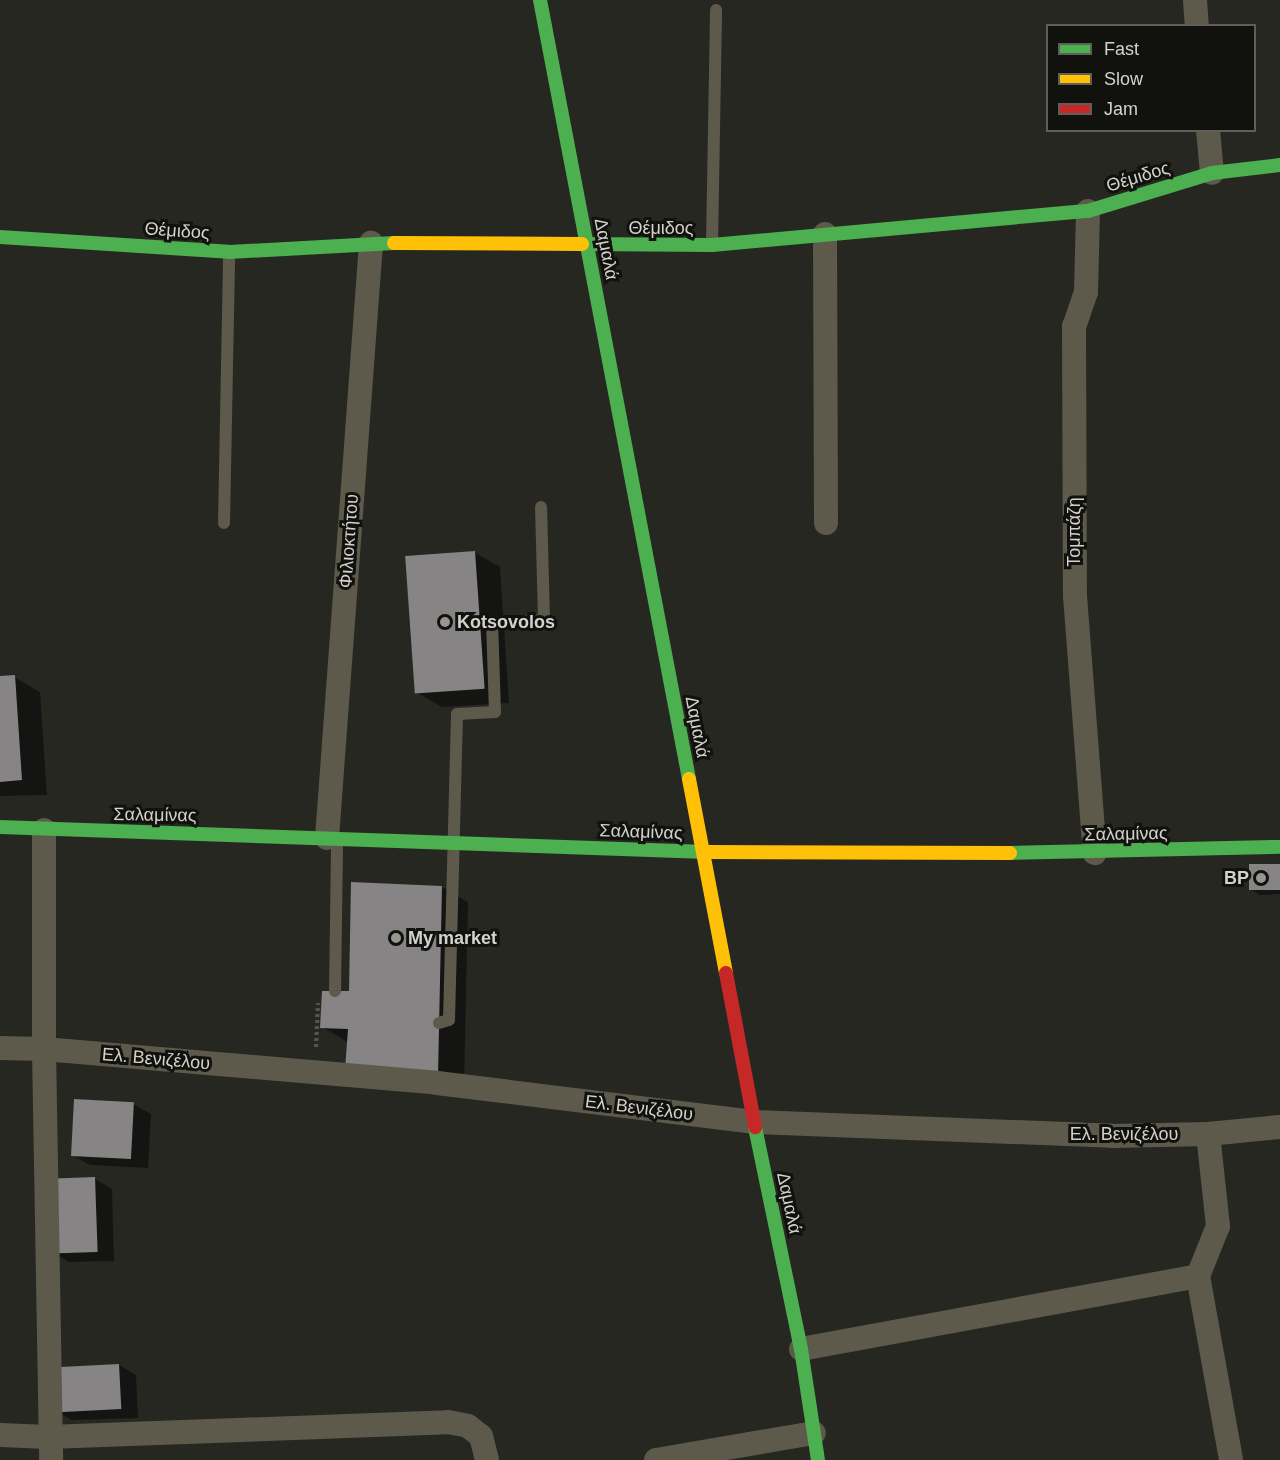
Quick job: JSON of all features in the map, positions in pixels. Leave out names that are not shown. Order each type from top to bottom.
[{"type":"street","name":"Δαμαλά","points":[[540,0],[754,1122],[801,1349],[818,1460]]},
{"type":"street","points":[[1195,0],[1197,24]]},
{"type":"street","points":[[1208,132],[1212,173]]},
{"type":"street","name":"Θέμιδος","points":[[0,237],[229,252],[371,243],[712,245],[1088,211],[1212,173],[1280,165]]},
{"type":"street","name":"Τομπάζη","points":[[1088,211],[1086,292],[1074,326],[1075,596],[1095,853]]},
{"type":"street","points":[[825,234],[826,523]]},
{"type":"street","name":"Φιλιοκτήτου","points":[[332,838],[371,243]]},
{"type":"street","name":"Σαλαμίνας","points":[[0,827],[702,852],[1095,853],[1280,847]]},
{"type":"street","points":[[44,830],[44,1049],[50,1448]]},
{"type":"street","name":"Ελ. Βενιζέλου","points":[[0,1048],[44,1049],[438,1083],[754,1122],[1113,1136],[1208,1134],[1280,1127]]},
{"type":"street","points":[[1208,1134],[1218,1226],[1198,1276],[1231,1460]]},
{"type":"street","points":[[801,1349],[1198,1276]]},
{"type":"street","points":[[0,1435],[50,1448],[448,1422],[468,1426],[481,1436],[487,1460]]},
{"type":"street","points":[[656,1460],[814,1433]]},
{"type":"lane","points":[[712,245],[716,10]]},
{"type":"lane","points":[[224,523],[229,252]]},
{"type":"lane","points":[[439,1023],[449,1020],[457,714],[495,712],[492,623],[543,620],[541,507]]},
{"type":"lane","points":[[332,838],[335,991]]},
{"type":"building","name":"Kotsovolos","points":[[475,551],[485,689],[415,694],[405,556]]},
{"type":"building","points":[[15,675],[22,780],[0,782],[0,676]]},
{"type":"building","points":[[1249,864],[1280,864],[1280,890],[1249,890]]},
{"type":"building","name":"My market","points":[[351,882],[442,886],[438,1077],[345,1069],[348,1029],[320,1028],[322,991],[349,991]]},
{"type":"building","points":[[74,1099],[134,1102],[131,1159],[71,1156]]},
{"type":"building","points":[[95,1177],[98,1252],[51,1254],[48,1179]]},
{"type":"building","points":[[119,1364],[121,1409],[53,1412],[51,1368]]},
{"type":"traffic: fast","points":[[540,0],[689,779]]},
{"type":"traffic: fast","points":[[582,244],[712,245],[1088,211],[1212,173],[1280,165]]},
{"type":"traffic: fast","points":[[0,237],[229,252],[394,243]]},
{"type":"traffic: fast","points":[[0,827],[707,852]]},
{"type":"traffic: fast","points":[[1010,853],[1280,847]]},
{"type":"traffic: fast","points":[[755,1127],[801,1349],[818,1460]]},
{"type":"traffic: slow","points":[[394,243],[582,244]]},
{"type":"traffic: slow","points":[[689,779],[726,973]]},
{"type":"traffic: slow","points":[[707,852],[1010,853]]},
{"type":"traffic: jam","points":[[726,973],[755,1127]]},
{"type":"place","name":"Kotsovolos","points":[[445,622]]},
{"type":"place","name":"BP","points":[[1261,878]]},
{"type":"place","name":"My market","points":[[396,938]]}]
